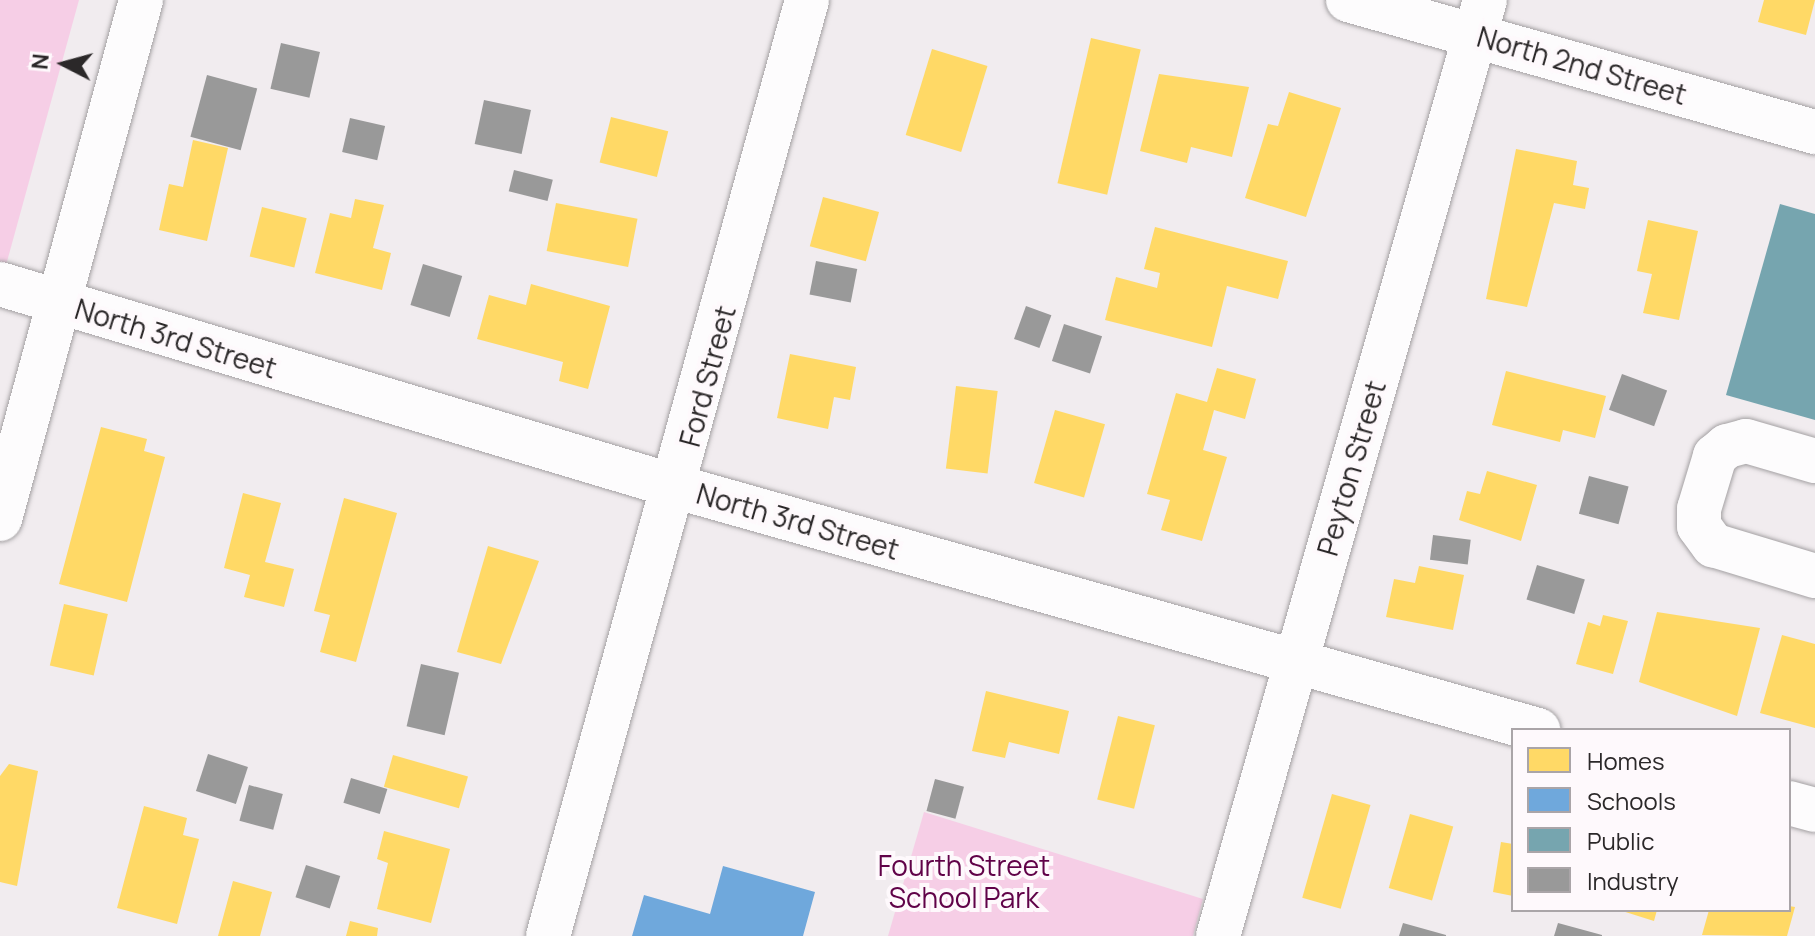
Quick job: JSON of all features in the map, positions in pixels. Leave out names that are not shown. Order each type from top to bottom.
[{"type":"street","points":[[0,519],[141,0]]},
{"type":"street","name":"Ford Street","points":[[548,936],[677,487],[807,0]]},
{"type":"street","name":"North 2nd Street","points":[[1348,0],[1480,17],[1815,132]]},
{"type":"street","name":"Peyton Street","points":[[1218,936],[1480,17]]},
{"type":"street","name":"North 3rd Street","points":[[0,284],[677,487],[1531,728]]},
{"type":"street","points":[[1815,461],[1746,441],[1727,446],[1715,456],[1699,526],[1713,545],[1815,576]]},
{"type":"street","points":[[1791,804],[1815,810]]},
{"type":"green space","points":[[0,0],[79,0],[0,287]]},
{"type":"green space","name":"Fourth Street School Park","points":[[924,812],[1203,899],[1193,936],[888,936]]},
{"type":"building: Homes","points":[[1764,0],[1815,0],[1806,35],[1758,22]]},
{"type":"building: Homes","points":[[1091,38],[1141,49],[1107,195],[1057,183]]},
{"type":"building: Homes","points":[[932,49],[987,66],[961,152],[906,135]]},
{"type":"building: Homes","points":[[1159,74],[1249,87],[1232,157],[1191,147],[1187,163],[1140,151]]},
{"type":"building: Homes","points":[[1289,92],[1341,108],[1306,217],[1245,198],[1268,124],[1278,126]]},
{"type":"building: Homes","points":[[611,117],[668,131],[657,177],[600,163]]},
{"type":"building: Homes","points":[[193,140],[228,148],[207,241],[159,230],[169,184],[183,187]]},
{"type":"building: Homes","points":[[1516,149],[1577,161],[1573,185],[1589,188],[1585,209],[1554,203],[1527,307],[1486,299]]},
{"type":"building: Homes","points":[[823,197],[879,212],[866,261],[810,246]]},
{"type":"building: Homes","points":[[355,199],[384,205],[373,248],[391,253],[382,290],[315,273],[330,213],[351,218]]},
{"type":"building: Homes","points":[[556,203],[637,219],[628,267],[547,251]]},
{"type":"building: Homes","points":[[262,207],[307,218],[294,268],[250,256]]},
{"type":"building: Homes","points":[[1648,220],[1698,231],[1679,320],[1643,313],[1652,274],[1637,271]]},
{"type":"building: Homes","points":[[1155,227],[1288,261],[1278,299],[1227,286],[1212,347],[1105,320],[1116,277],[1157,288],[1160,273],[1144,269]]},
{"type":"building: Homes","points":[[531,284],[610,306],[588,389],[559,381],[563,362],[477,339],[489,295],[526,305]]},
{"type":"building: Homes","points":[[790,354],[856,367],[850,400],[834,397],[828,429],[777,418]]},
{"type":"building: Homes","points":[[1217,368],[1256,379],[1245,419],[1214,410],[1203,450],[1227,457],[1202,541],[1161,530],[1170,500],[1147,494],[1176,393],[1207,402]]},
{"type":"building: Homes","points":[[1506,371],[1606,396],[1595,438],[1563,430],[1560,442],[1492,425]]},
{"type":"building: Homes","points":[[956,386],[998,391],[988,473],[946,468]]},
{"type":"building: Homes","points":[[1055,410],[1105,424],[1084,497],[1034,483]]},
{"type":"building: Homes","points":[[101,427],[147,439],[144,451],[165,457],[127,602],[59,584]]},
{"type":"building: Homes","points":[[1487,471],[1537,485],[1521,541],[1459,520],[1467,491],[1480,494]]},
{"type":"building: Homes","points":[[243,493],[281,503],[265,562],[294,569],[284,607],[244,597],[250,575],[224,568]]},
{"type":"building: Homes","points":[[344,498],[397,513],[356,662],[320,652],[330,615],[314,611]]},
{"type":"building: Homes","points":[[488,546],[539,561],[501,664],[457,652]]},
{"type":"building: Homes","points":[[1419,566],[1464,575],[1453,630],[1386,617],[1394,579],[1415,583]]},
{"type":"building: Homes","points":[[64,604],[108,614],[94,676],[50,665]]},
{"type":"building: Homes","points":[[1657,612],[1760,628],[1737,716],[1639,682]]},
{"type":"building: Homes","points":[[1603,615],[1628,621],[1613,674],[1576,664],[1588,622],[1600,626]]},
{"type":"building: Homes","points":[[1782,635],[1815,644],[1815,728],[1760,713]]},
{"type":"building: Homes","points":[[986,691],[1069,711],[1059,754],[1009,742],[1005,758],[972,751]]},
{"type":"building: Homes","points":[[1118,716],[1155,725],[1134,809],[1097,799]]},
{"type":"building: Homes","points":[[393,755],[468,776],[459,808],[384,787]]},
{"type":"building: Homes","points":[[9,764],[38,771],[17,886],[0,882],[0,776]]},
{"type":"building: Homes","points":[[1332,794],[1370,805],[1341,909],[1302,898]]},
{"type":"building: Homes","points":[[144,806],[187,818],[183,835],[199,839],[177,924],[117,908]]},
{"type":"building: Homes","points":[[1410,814],[1453,826],[1432,900],[1389,888]]},
{"type":"building: Homes","points":[[384,831],[450,849],[431,923],[377,909],[388,863],[377,859]]},
{"type":"building: Homes","points":[[1501,842],[1511,844],[1511,896],[1493,892]]},
{"type":"building: Homes","points":[[233,881],[272,892],[260,936],[218,936]]},
{"type":"building: Homes","points":[[1791,906],[1795,907],[1787,936],[1702,935],[1708,912],[1791,912]]},
{"type":"building: Homes","points":[[1625,912],[1656,912],[1654,921]]},
{"type":"building: Homes","points":[[350,921],[378,928],[377,936],[346,936]]},
{"type":"building: Schools","points":[[723,866],[815,892],[803,936],[632,936],[644,895],[710,914]]},
{"type":"building: Public","points":[[1780,204],[1815,214],[1815,420],[1726,395]]},
{"type":"building: Industry","points":[[281,43],[320,52],[309,98],[270,89]]},
{"type":"building: Industry","points":[[207,75],[257,88],[241,150],[190,137]]},
{"type":"building: Industry","points":[[484,100],[531,110],[522,154],[475,144]]},
{"type":"building: Industry","points":[[350,118],[385,126],[377,160],[342,152]]},
{"type":"building: Industry","points":[[514,170],[553,180],[547,201],[509,191]]},
{"type":"building: Industry","points":[[816,261],[857,269],[851,302],[810,294]]},
{"type":"building: Industry","points":[[423,264],[462,276],[450,317],[410,305]]},
{"type":"building: Industry","points":[[1026,306],[1051,315],[1039,348],[1014,339]]},
{"type":"building: Industry","points":[[1064,324],[1102,336],[1090,373],[1052,361]]},
{"type":"building: Industry","points":[[1622,374],[1667,390],[1654,426],[1609,410]]},
{"type":"building: Industry","points":[[1589,476],[1629,487],[1619,524],[1579,514]]},
{"type":"building: Industry","points":[[1433,535],[1471,540],[1468,564],[1430,560]]},
{"type":"building: Industry","points":[[1537,565],[1585,580],[1574,614],[1526,599]]},
{"type":"building: Industry","points":[[421,664],[459,673],[445,735],[407,726]]},
{"type":"building: Industry","points":[[208,754],[248,767],[236,804],[196,791]]},
{"type":"building: Industry","points":[[351,778],[387,789],[380,814],[343,803]]},
{"type":"building: Industry","points":[[935,779],[964,787],[955,819],[926,811]]},
{"type":"building: Industry","points":[[249,785],[283,794],[273,830],[239,821]]},
{"type":"building: Industry","points":[[306,865],[340,876],[330,908],[295,897]]},
{"type":"building: Industry","points":[[1403,923],[1446,935],[1446,936],[1399,936]]},
{"type":"building: Industry","points":[[1558,923],[1602,935],[1602,936],[1554,936]]}]
